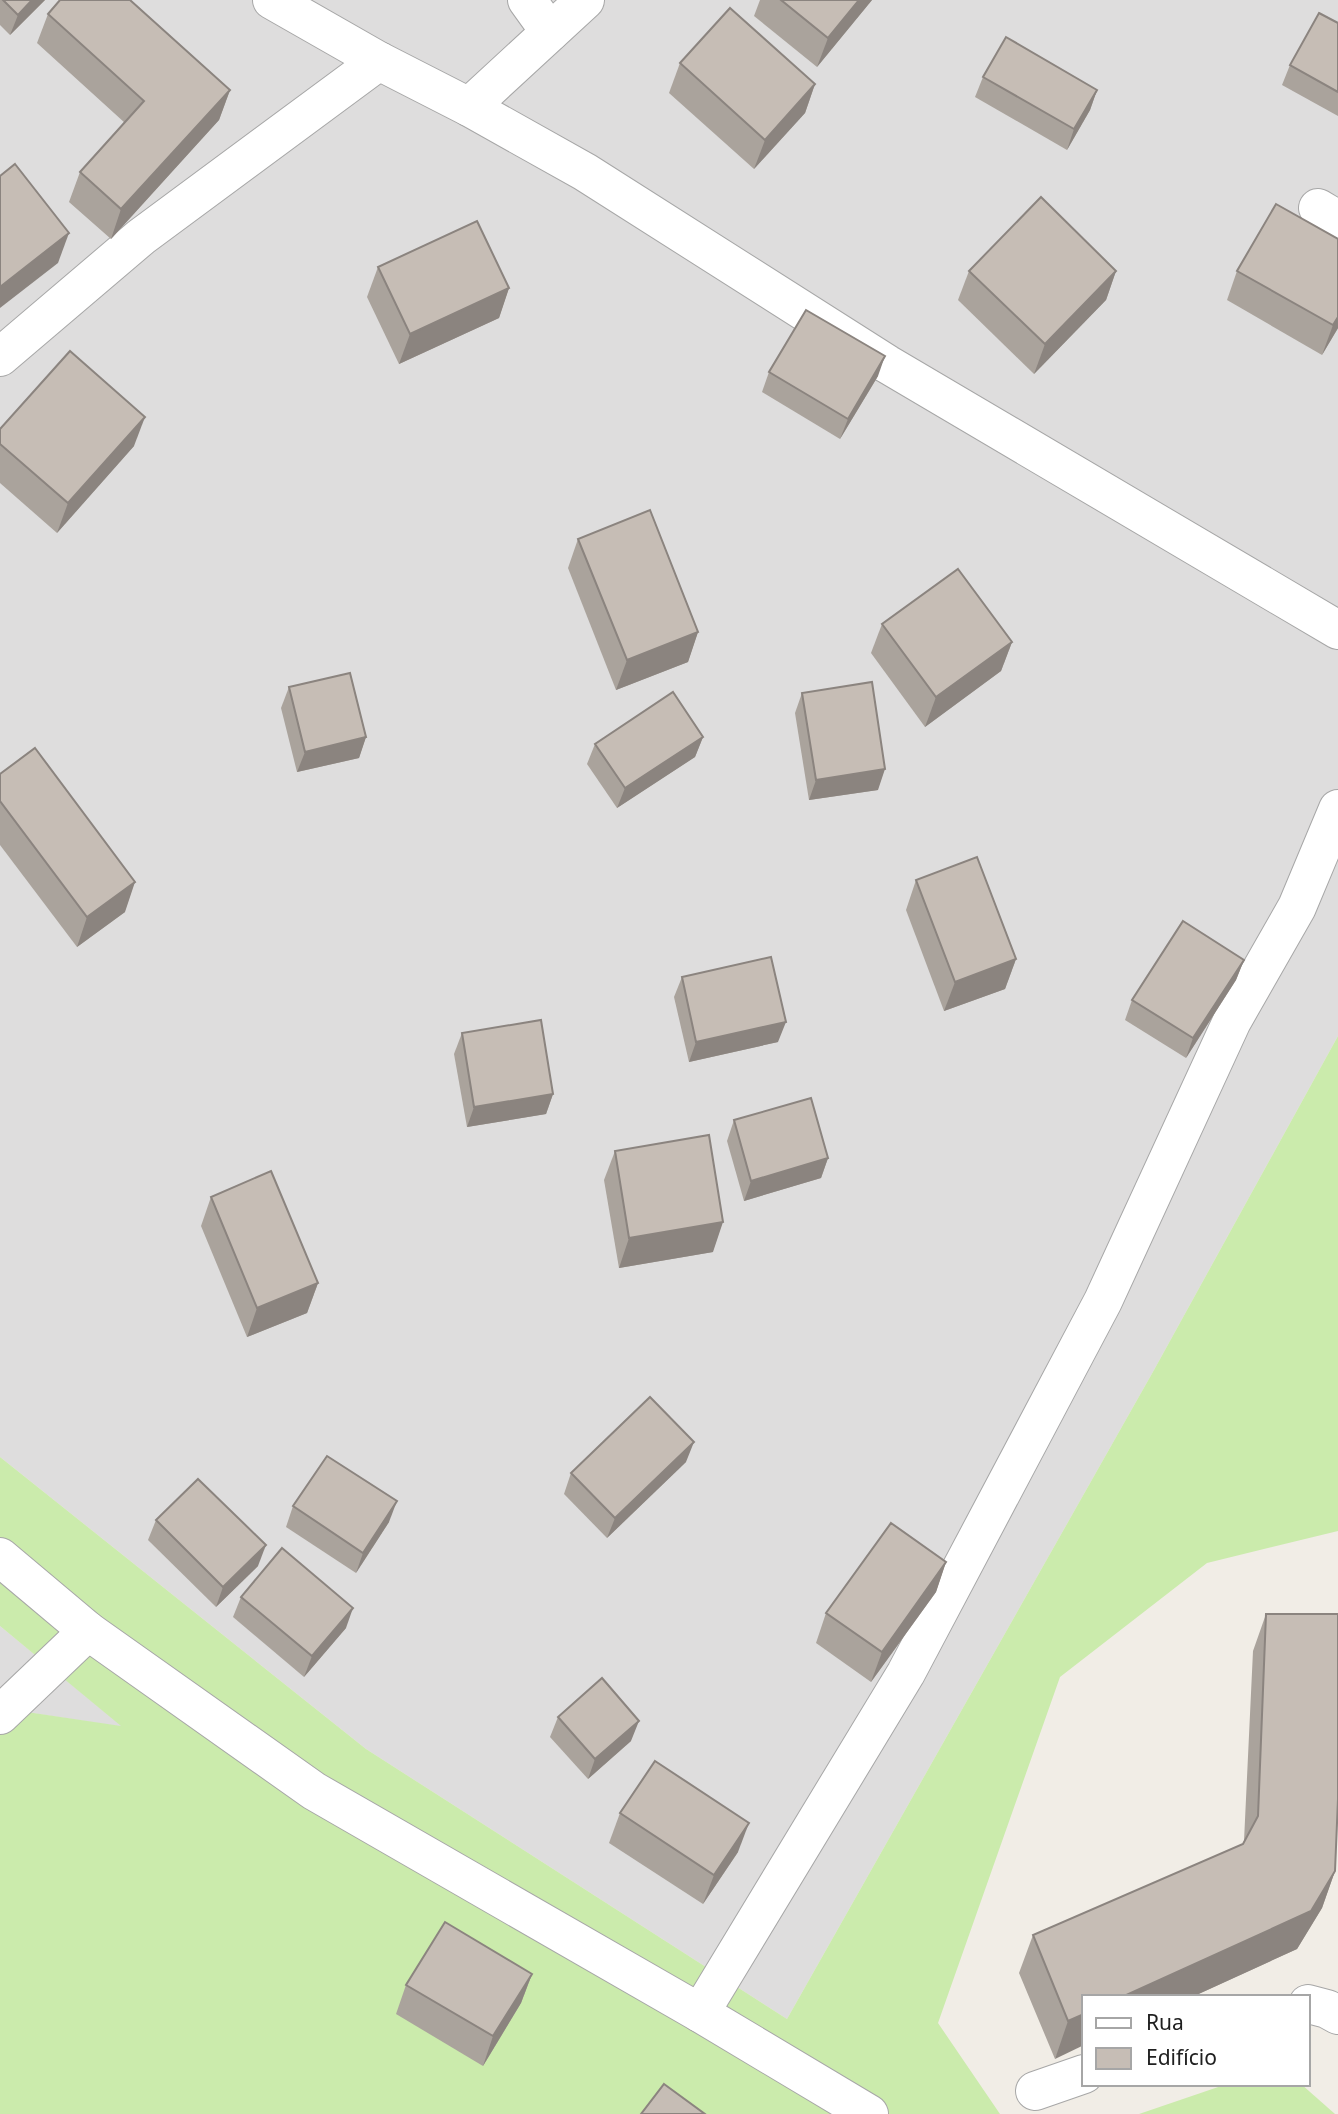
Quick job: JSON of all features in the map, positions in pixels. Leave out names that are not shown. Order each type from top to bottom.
[{"type":"street","points":[[272,0],[585,172],[887,364],[1338,630]]},
{"type":"street","points":[[527,0],[550,32]]},
{"type":"street","points":[[469,107],[585,0]]},
{"type":"street","points":[[0,357],[141,237],[379,61]]},
{"type":"street","points":[[701,2013],[906,1673],[1008,1481],[1103,1301],[1232,1021],[1297,907],[1338,809]]},
{"type":"street","points":[[0,1557],[88,1631],[314,1791],[701,2013],[869,2114]]},
{"type":"street","points":[[0,1715],[88,1631]]},
{"type":"street","points":[[1310,2005],[1338,2015]]},
{"type":"street","points":[[1035,2091],[1082,2075]]},
{"type":"shaded area","points":[[0,0],[1338,0],[1338,1036],[1154,1370],[787,2019],[366,1749],[0,1457]]},
{"type":"shaded area","points":[[0,1626],[123,1727],[0,1708]]},
{"type":"green space","points":[[1338,1036],[1338,1531],[1207,1563],[1060,1677],[938,2023],[1000,2114],[0,2114],[0,1708],[121,1726],[0,1626],[0,1457],[366,1749],[787,2019],[1154,1370]]},
{"type":"green space","points":[[1221,2086],[1303,2086],[1335,2114],[1139,2114]]},
{"type":"building","points":[[3,0],[32,0],[18,15]]},
{"type":"building","points":[[60,0],[130,0],[230,90],[121,209],[80,172],[144,101],[48,14]]},
{"type":"building","points":[[781,0],[859,0],[828,38]]},
{"type":"building","points":[[730,8],[815,84],[765,140],[680,63]]},
{"type":"building","points":[[1319,13],[1338,23],[1338,92],[1290,65]]},
{"type":"building","points":[[1006,37],[1097,90],[1074,129],[983,77]]},
{"type":"building","points":[[15,164],[69,233],[0,287],[0,176]]},
{"type":"building","points":[[1041,197],[1116,271],[1045,344],[969,271]]},
{"type":"building","points":[[1276,204],[1338,239],[1338,317],[1333,325],[1237,271]]},
{"type":"building","points":[[477,221],[509,288],[410,334],[378,267]]},
{"type":"building","points":[[806,310],[885,356],[848,419],[769,372]]},
{"type":"building","points":[[70,351],[145,417],[68,503],[0,444],[0,429]]},
{"type":"building","points":[[650,510],[698,632],[627,660],[578,539]]},
{"type":"building","points":[[958,569],[1012,642],[936,697],[882,624]]},
{"type":"building","points":[[350,673],[366,737],[305,752],[289,687]]},
{"type":"building","points":[[872,682],[885,769],[816,780],[802,693]]},
{"type":"building","points":[[673,692],[703,737],[625,788],[595,744]]},
{"type":"building","points":[[35,748],[135,882],[87,917],[0,801],[0,774]]},
{"type":"building","points":[[977,857],[1016,959],[955,982],[916,880]]},
{"type":"building","points":[[1183,921],[1244,960],[1193,1038],[1132,1000]]},
{"type":"building","points":[[771,957],[786,1022],[696,1042],[682,977]]},
{"type":"building","points":[[541,1020],[553,1094],[474,1107],[462,1033]]},
{"type":"building","points":[[811,1098],[828,1158],[751,1181],[734,1120]]},
{"type":"building","points":[[709,1135],[723,1222],[629,1238],[615,1151]]},
{"type":"building","points":[[271,1171],[318,1283],[257,1308],[211,1197]]},
{"type":"building","points":[[650,1397],[694,1442],[615,1518],[571,1473]]},
{"type":"building","points":[[327,1456],[397,1501],[363,1553],[293,1506]]},
{"type":"building","points":[[198,1479],[266,1545],[223,1587],[156,1520]]},
{"type":"building","points":[[891,1523],[946,1562],[882,1652],[826,1613]]},
{"type":"building","points":[[282,1548],[353,1608],[312,1656],[241,1597]]},
{"type":"building","points":[[1266,1614],[1338,1614],[1338,1799],[1335,1871],[1311,1911],[1126,1995],[1082,1995],[1082,2015],[1068,2021],[1033,1935],[1243,1844],[1258,1816]]},
{"type":"building","points":[[602,1678],[639,1721],[595,1759],[558,1717]]},
{"type":"building","points":[[655,1761],[749,1823],[714,1875],[620,1813]]},
{"type":"building","points":[[445,1922],[532,1974],[493,2036],[406,1985]]},
{"type":"building","points":[[664,2084],[705,2114],[641,2114]]}]
